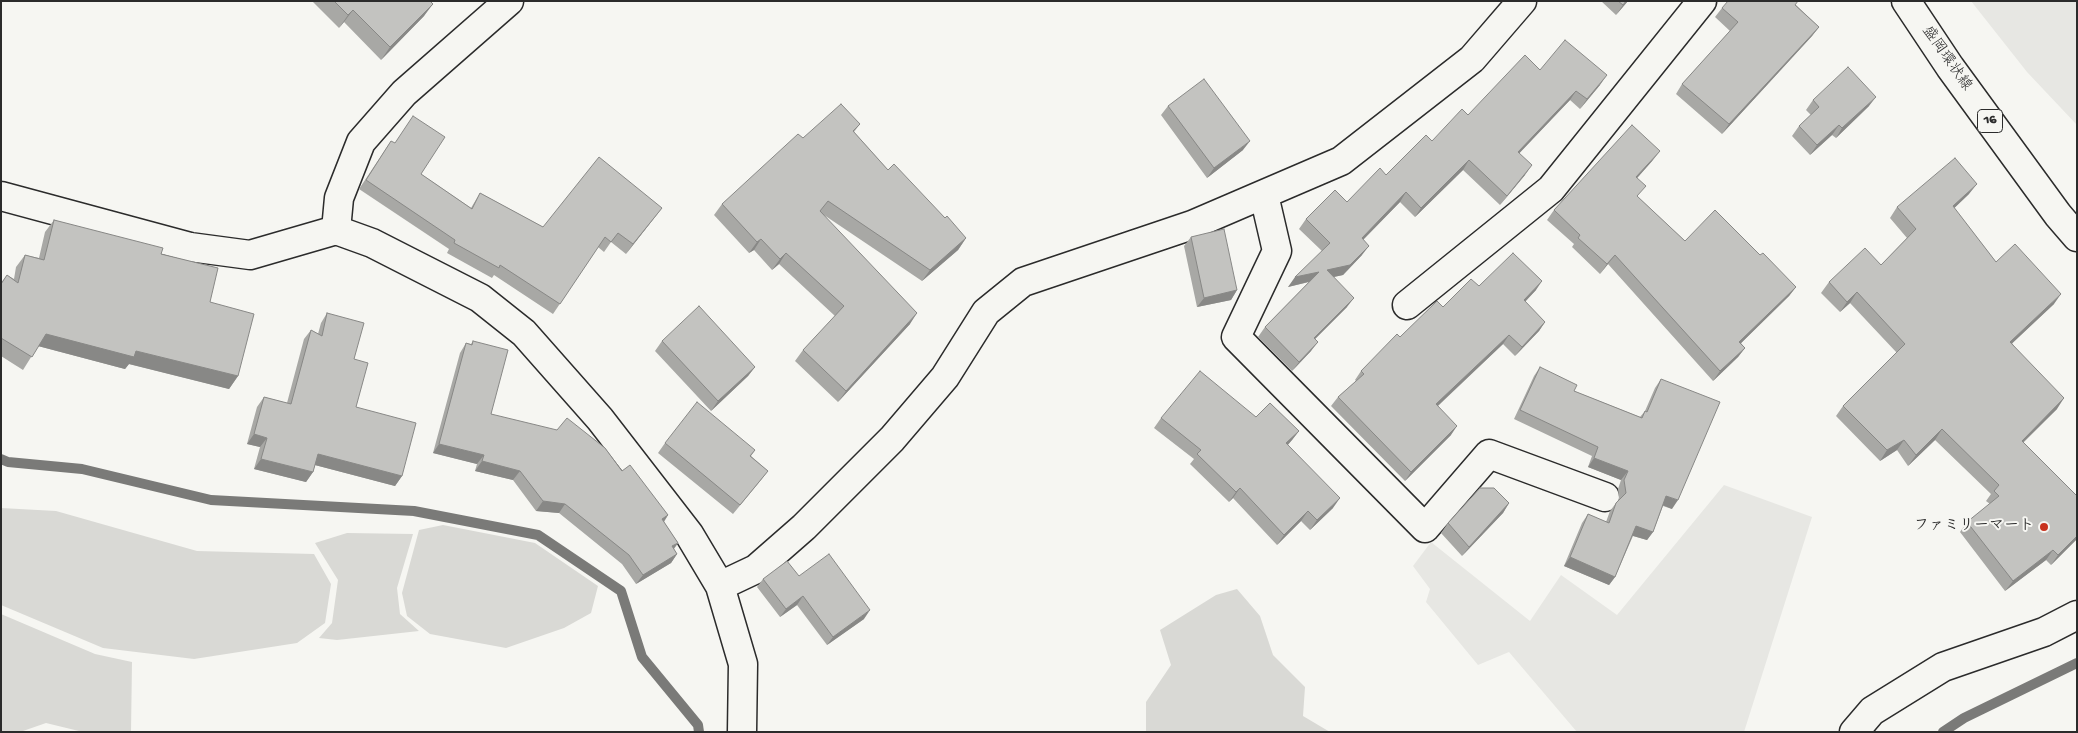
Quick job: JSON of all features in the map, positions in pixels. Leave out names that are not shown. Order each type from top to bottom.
[{"type":"street","points":[[336,230],[339,198],[361,142],[404,92],[510,1]]},
{"type":"street","points":[[720,586],[756,570],[804,527],[892,439],[945,377],[986,312],[1023,282],[1192,225],[1342,162],[1472,59],[1522,1]]},
{"type":"street","points":[[1407,305],[1551,189],[1702,1]]},
{"type":"street","name":"盛岡環状線","points":[[1906,1],[1950,67],[2058,215],[2077,237]]},
{"type":"street","points":[[1264,195],[1277,251],[1236,338],[1426,528],[1489,454],[1605,497]]},
{"type":"street","points":[[1,196],[190,247],[250,255],[336,230],[372,243],[480,298],[524,333],[600,419],[684,526],[720,586],[743,664],[742,732]]},
{"type":"street","points":[[1854,732],[1872,711],[1943,667],[2044,632],[2077,615]]},
{"type":"shaded area","points":[[1971,1],[2077,1],[2077,125],[2027,72]]},
{"type":"shaded area","points":[[1724,485],[1812,517],[1744,732],[1577,732],[1509,652],[1478,665],[1426,602],[1430,589],[1413,566],[1431,542],[1530,621],[1561,575],[1617,615]]},
{"type":"shaded area","points":[[1,508],[56,511],[197,551],[314,554],[331,584],[325,623],[297,643],[194,659],[103,648],[1,605]]},
{"type":"shaded area","points":[[443,525],[535,543],[598,586],[591,613],[564,628],[506,648],[430,634],[407,616],[402,593],[419,530]]},
{"type":"shaded area","points":[[347,533],[413,534],[397,588],[400,614],[419,631],[337,640],[319,638],[332,623],[338,580],[315,543]]},
{"type":"shaded area","points":[[1237,589],[1260,616],[1273,655],[1305,687],[1303,716],[1330,732],[1146,732],[1146,702],[1171,665],[1160,630],[1216,595]]},
{"type":"shaded area","points":[[1,614],[95,654],[132,662],[131,732],[83,732],[46,723],[23,731],[1,732]]},
{"type":"building","points":[[334,1],[430,1],[433,4],[390,47],[353,10],[348,15]]},
{"type":"building","points":[[1618,1],[1626,1],[1623,5]]},
{"type":"building","points":[[1728,1],[1798,1],[1795,5],[1819,27],[1729,124],[1682,84],[1738,22],[1722,8]]},
{"type":"building","points":[[1565,40],[1607,75],[1587,99],[1576,91],[1518,152],[1532,165],[1507,196],[1469,160],[1421,208],[1406,192],[1362,238],[1369,246],[1350,265],[1327,270],[1354,298],[1314,338],[1318,342],[1299,362],[1265,327],[1319,272],[1295,277],[1330,243],[1306,219],[1335,190],[1347,202],[1380,168],[1386,175],[1426,135],[1432,141],[1462,109],[1468,115],[1525,55],[1540,70]]},
{"type":"building","points":[[1848,67],[1876,97],[1842,128],[1839,125],[1817,145],[1799,126],[1819,107],[1813,100]]},
{"type":"building","points":[[1204,79],[1250,141],[1214,168],[1168,106]]},
{"type":"building","points":[[841,104],[860,124],[853,131],[888,170],[894,164],[945,218],[947,216],[966,238],[930,270],[828,201],[820,211],[917,313],[846,391],[803,350],[844,306],[786,253],[780,259],[761,239],[757,242],[722,204],[798,134],[803,138]]},
{"type":"building","points":[[413,116],[445,137],[421,174],[472,209],[480,193],[543,227],[599,157],[662,208],[633,244],[618,233],[611,242],[605,237],[560,304],[500,265],[499,268],[454,243],[455,240],[366,180],[391,141],[395,143]]},
{"type":"building","points":[[1632,125],[1660,151],[1636,177],[1646,186],[1637,196],[1685,241],[1715,210],[1760,255],[1763,253],[1796,287],[1739,342],[1745,348],[1720,371],[1615,255],[1607,264],[1578,238],[1580,235],[1554,210]]},
{"type":"building","points":[[1955,158],[1977,184],[1953,206],[1996,262],[2015,244],[2061,294],[2010,342],[2064,398],[2022,441],[2077,496],[2077,536],[2058,555],[2053,550],[2013,581],[1967,522],[1999,496],[1994,491],[1999,485],[1942,429],[1916,455],[1904,440],[1887,450],[1843,406],[1905,344],[1857,292],[1847,302],[1829,282],[1865,248],[1881,265],[1916,229],[1897,207]]},
{"type":"building","points":[[54,220],[163,248],[161,254],[218,268],[210,302],[254,314],[238,376],[136,351],[134,357],[46,334],[32,357],[1,338],[1,284],[7,275],[18,283],[25,255],[44,260]]},
{"type":"building","points":[[1224,229],[1237,290],[1204,298],[1191,237]]},
{"type":"building","points":[[1513,253],[1542,281],[1524,300],[1545,322],[1522,347],[1509,335],[1436,404],[1457,426],[1411,472],[1338,397],[1364,374],[1361,371],[1397,334],[1400,337],[1437,301],[1443,307],[1471,279],[1479,286]]},
{"type":"building","points":[[699,306],[755,367],[718,401],[662,341]]},
{"type":"building","points":[[327,313],[364,323],[354,359],[368,363],[356,407],[416,423],[402,476],[318,454],[313,472],[261,459],[267,438],[254,434],[264,397],[291,404],[311,330],[322,336]]},
{"type":"building","points":[[473,341],[508,350],[491,414],[557,430],[567,418],[605,448],[622,471],[630,465],[668,515],[662,519],[678,543],[672,546],[677,554],[643,575],[629,555],[565,504],[543,501],[520,471],[482,461],[484,455],[439,444],[466,343],[472,345]]},
{"type":"building","points":[[1540,367],[1577,385],[1574,391],[1642,418],[1645,411],[1647,412],[1661,379],[1720,402],[1678,500],[1666,496],[1653,532],[1636,526],[1615,577],[1570,557],[1588,514],[1609,523],[1616,503],[1626,493],[1624,480],[1628,471],[1594,458],[1598,447],[1520,410]]},
{"type":"building","points":[[1200,371],[1256,417],[1270,403],[1299,431],[1286,443],[1340,498],[1317,520],[1308,511],[1284,535],[1240,488],[1236,492],[1197,454],[1201,450],[1161,418]]},
{"type":"building","points":[[697,402],[755,450],[750,456],[768,471],[740,505],[665,443]]},
{"type":"building","points":[[1480,488],[1494,488],[1509,503],[1469,547],[1448,523]]},
{"type":"building","points":[[829,554],[870,610],[833,637],[803,596],[786,609],[763,579],[787,561],[799,576]]},
{"type":"waterway","points":[[1,459],[8,462],[82,469],[211,500],[414,511],[538,535],[621,591],[642,657],[698,725],[699,732]]},
{"type":"waterway","points":[[1943,732],[1964,718],[2077,663]]},
{"type":"place","name":"ファミリーマート","points":[[2044,527]]}]
